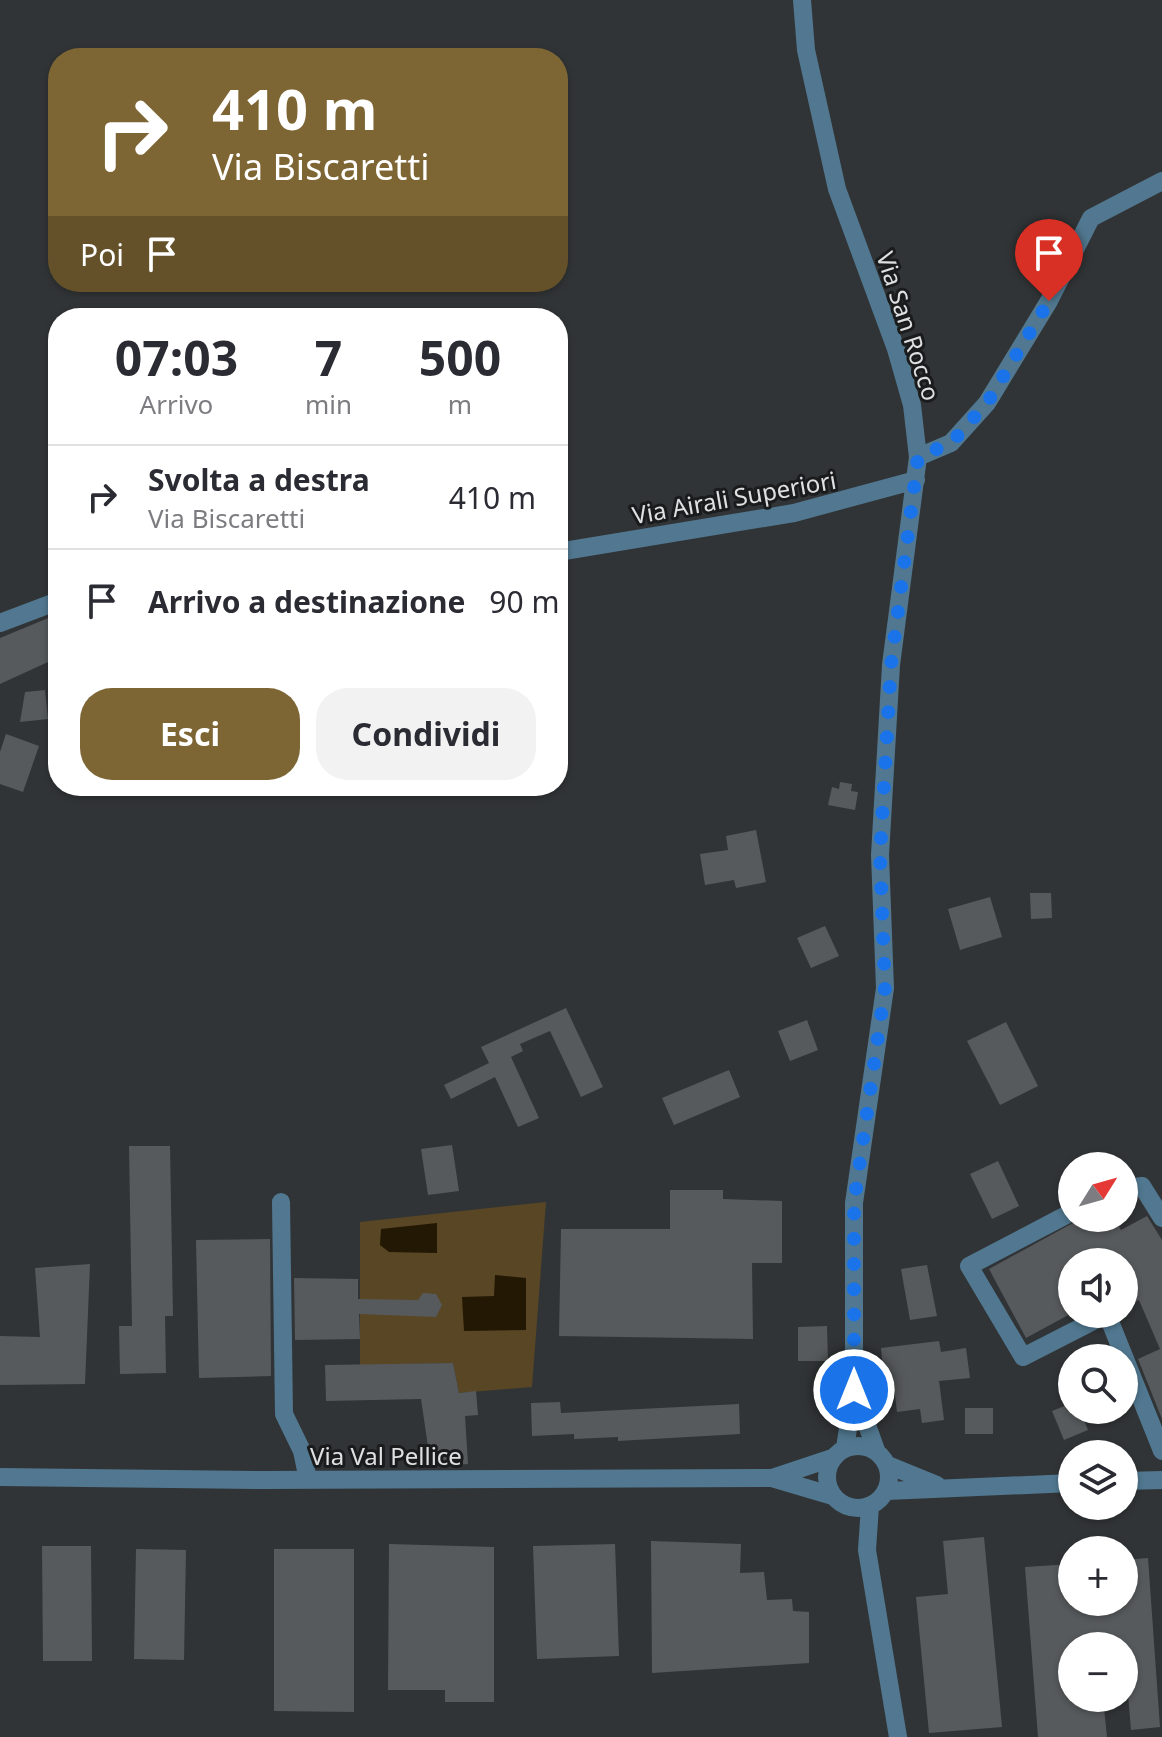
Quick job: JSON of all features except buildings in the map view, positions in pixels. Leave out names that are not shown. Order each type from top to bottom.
[{"type":"street","name":"Via San Rocco","points":[[802,0],[806,50],[837,189],[896,349],[912,405],[918,457],[891,665],[881,825],[885,988],[854,1203],[854,1390],[838,1453]]},
{"type":"street","points":[[918,457],[951,443],[987,403],[1049,301],[1091,218],[1162,181]]},
{"type":"street","name":"Via Airali Superiori","points":[[568,550],[794,513],[916,480]]},
{"type":"street","points":[[0,623],[48,605]]},
{"type":"street","points":[[1138,1187],[1142,1186],[1162,1218]]},
{"type":"street","points":[[281,1202],[284,1414],[302,1451],[308,1480]]},
{"type":"street","points":[[1058,1219],[969,1266],[1023,1357],[1107,1314],[1162,1451]]},
{"type":"street","name":"Via San Rocco","points":[[854,1390],[876,1450]]},
{"type":"street","points":[[772,1478],[863,1445],[876,1450],[888,1465],[941,1487]]},
{"type":"street","points":[[838,1453],[827,1479],[867,1550]]},
{"type":"street","points":[[887,1491],[888,1465]]},
{"type":"street","name":"Via Val Pellice","points":[[0,1477],[308,1480],[772,1478]]},
{"type":"street","points":[[772,1478],[854,1508],[870,1506],[887,1491],[1058,1483]]},
{"type":"street","points":[[1138,1481],[1162,1480]]},
{"type":"street","points":[[870,1506],[867,1550],[898,1737]]},
{"type":"shaded area","points":[[546,1202],[532,1387],[459,1393],[453,1363],[360,1365],[360,1222]]},
{"type":"shaded area","points":[[437,1223],[437,1253],[389,1252],[380,1245],[381,1229]]},
{"type":"shaded area","points":[[495,1275],[526,1278],[526,1330],[464,1331],[462,1297],[494,1296]]},
{"type":"route","points":[[854,1390],[854,1203],[885,988],[881,825],[891,665],[918,457],[951,443],[987,403],[1049,301]]}]
